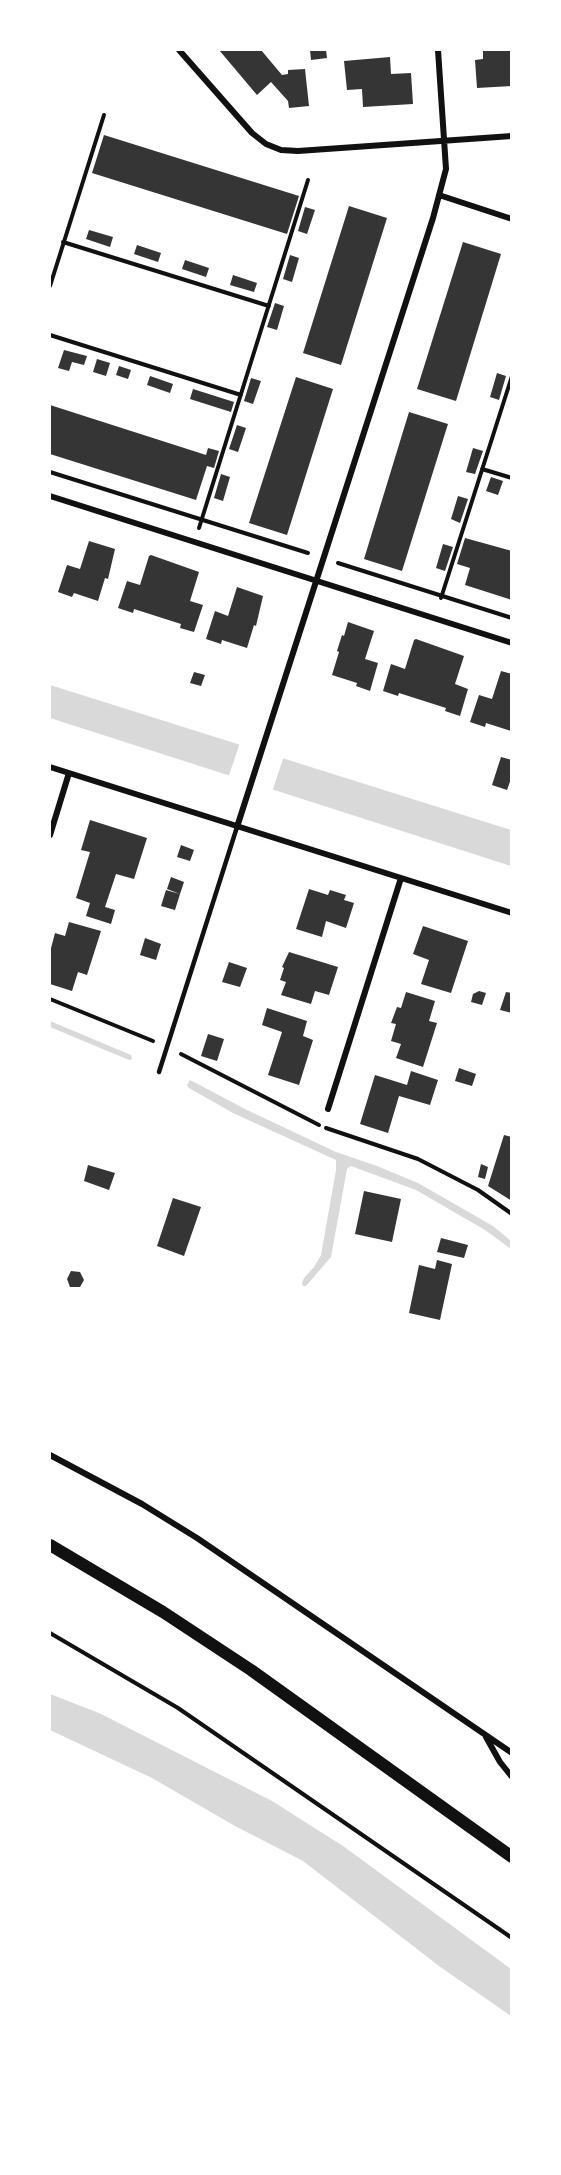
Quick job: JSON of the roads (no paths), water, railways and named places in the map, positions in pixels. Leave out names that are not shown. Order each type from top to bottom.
[{"type":"main road","points":[[50,1545],[163,1612],[241,1663],[512,1857]]},
{"type":"street","points":[[179,50],[242,123],[261,141],[276,149],[298,152],[512,136]]},
{"type":"street","points":[[237,827],[446,169],[438,50]]},
{"type":"street","points":[[439,195],[512,219]]},
{"type":"street","points":[[50,496],[512,643]]},
{"type":"street","points":[[50,767],[512,913]]},
{"type":"street","points":[[50,835],[69,773]]},
{"type":"street","points":[[328,1109],[401,878]]},
{"type":"street","points":[[50,1455],[142,1504],[197,1538],[512,1753]]},
{"type":"street","points":[[486,1736],[500,1762],[512,1777]]},
{"type":"lane","points":[[159,1072],[237,827]]}]
